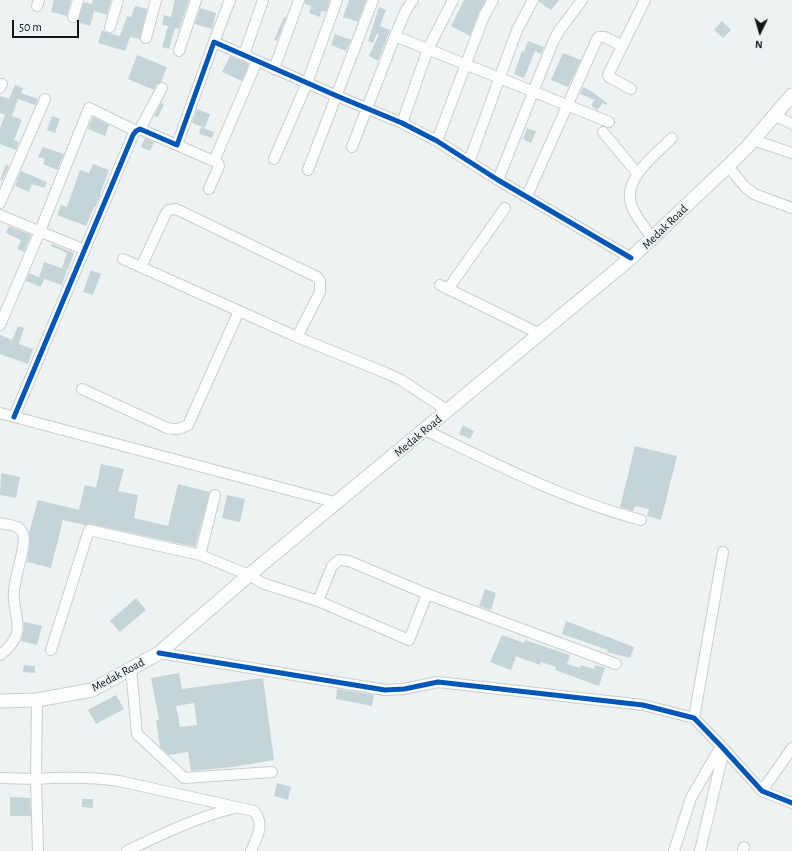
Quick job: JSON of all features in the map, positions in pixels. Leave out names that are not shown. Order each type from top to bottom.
[{"type":"main road","name":"Medak Road","points":[[0,701],[37,700],[92,690],[159,653],[249,576],[631,258],[728,166],[792,95]]},
{"type":"street","points":[[73,17],[78,0]]},
{"type":"street","points":[[110,26],[118,0]]},
{"type":"street","points":[[146,38],[156,0]]},
{"type":"street","points":[[179,51],[196,0]]},
{"type":"street","points":[[177,145],[230,0]]},
{"type":"street","points":[[244,55],[263,0]]},
{"type":"street","points":[[274,69],[299,0]]},
{"type":"street","points":[[274,159],[307,82],[337,0]]},
{"type":"street","points":[[308,170],[373,0]]},
{"type":"street","points":[[352,147],[395,36],[406,10],[413,0]]},
{"type":"street","points":[[402,123],[428,49],[453,0]]},
{"type":"street","points":[[437,141],[484,16],[493,0]]},
{"type":"street","points":[[469,162],[517,30],[533,0]]},
{"type":"street","points":[[498,180],[559,31],[582,0]]},
{"type":"street","points":[[631,89],[608,75],[645,0]]},
{"type":"street","points":[[395,36],[609,122]]},
{"type":"street","points":[[527,196],[599,37],[605,37],[622,46]]},
{"type":"street","points":[[214,42],[402,123],[437,141],[498,180],[631,258]]},
{"type":"street","points":[[214,161],[257,61]]},
{"type":"street","points":[[14,417],[138,130],[162,88]]},
{"type":"street","points":[[0,204],[45,99]]},
{"type":"street","points":[[0,325],[40,231],[89,108],[218,163],[219,166],[209,189]]},
{"type":"street","points":[[774,115],[792,124]]},
{"type":"street","points":[[603,132],[637,173]]},
{"type":"street","points":[[652,238],[635,214],[630,203],[630,188],[637,173],[672,138]]},
{"type":"street","points":[[753,140],[792,153]]},
{"type":"street","points":[[728,166],[744,186],[754,194],[792,208]]},
{"type":"street","points":[[505,208],[444,287],[540,334]]},
{"type":"street","points":[[141,267],[166,213],[169,210],[176,209],[317,277],[320,281],[320,292],[297,337]]},
{"type":"street","points":[[0,214],[85,250]]},
{"type":"street","points":[[123,259],[297,337],[400,380],[448,411]]},
{"type":"street","points":[[82,389],[168,428],[175,430],[188,425],[239,310]]},
{"type":"street","points":[[0,413],[338,503]]},
{"type":"street","points":[[425,430],[506,469],[582,501],[612,512],[641,520]]},
{"type":"street","points":[[200,555],[215,495]]},
{"type":"street","points":[[0,523],[19,527],[23,532],[24,539],[13,602],[17,632],[15,640],[9,648],[0,655]]},
{"type":"street","points":[[51,650],[89,530],[200,555],[262,583],[318,601],[409,640],[427,594]]},
{"type":"street","points":[[694,718],[723,552]]},
{"type":"street","points":[[318,601],[332,566],[338,560],[349,561],[427,594],[616,664]]},
{"type":"street","points":[[159,653],[385,690],[404,689],[438,682],[643,704],[694,718],[723,747],[762,791],[792,803]]},
{"type":"street","points":[[131,668],[137,734],[184,778],[272,772]]},
{"type":"street","points":[[37,700],[36,779],[38,851]]},
{"type":"street","points":[[674,851],[691,798],[723,747]]},
{"type":"street","points":[[700,851],[723,747]]},
{"type":"street","points":[[762,791],[792,748]]},
{"type":"street","points":[[0,778],[36,779],[62,777],[119,781],[254,811],[258,816],[260,828],[251,851]]},
{"type":"street","points":[[126,851],[168,831],[213,813],[237,807]]},
{"type":"building","points":[[54,0],[71,0],[67,16],[51,12]]},
{"type":"building","points":[[93,0],[111,0],[107,15],[94,11],[90,26],[77,22],[84,2],[92,4]]},
{"type":"building","points":[[175,0],[189,0],[179,29],[175,28],[169,49],[162,47],[168,26],[162,25],[164,15],[171,17]]},
{"type":"building","points":[[305,0],[330,0],[326,12],[321,11],[320,17],[309,13],[311,6],[305,4]]},
{"type":"building","points":[[349,0],[366,0],[358,22],[343,17]]},
{"type":"building","points":[[464,0],[486,0],[479,12],[470,36],[451,26]]},
{"type":"building","points":[[539,0],[559,0],[551,10],[539,2]]},
{"type":"building","points":[[135,6],[147,9],[140,39],[130,37],[125,51],[98,43],[102,30],[120,36],[127,16],[131,17]]},
{"type":"building","points":[[379,7],[386,10],[380,26],[390,30],[378,61],[369,56],[379,34],[377,34],[373,43],[368,41]]},
{"type":"building","points":[[200,8],[216,13],[212,29],[195,24]]},
{"type":"building","points":[[284,17],[286,18],[277,41],[274,40]]},
{"type":"building","points":[[722,21],[731,30],[723,38],[714,30]]},
{"type":"building","points":[[335,34],[351,40],[346,51],[331,45]]},
{"type":"building","points":[[528,41],[544,47],[541,54],[535,51],[524,78],[514,74],[522,51],[524,52]]},
{"type":"building","points":[[563,53],[581,60],[568,87],[551,80]]},
{"type":"building","points":[[137,55],[167,67],[161,82],[156,85],[154,90],[128,79]]},
{"type":"building","points":[[230,56],[249,64],[242,81],[222,72]]},
{"type":"building","points":[[15,85],[23,88],[21,93],[38,99],[35,105],[18,99],[12,116],[22,120],[14,140],[19,142],[16,150],[0,144],[0,128],[5,115],[0,113],[0,96],[9,99]]},
{"type":"building","points":[[583,87],[607,103],[606,105],[603,103],[597,110],[591,105],[595,100],[580,94]]},
{"type":"building","points":[[161,103],[164,104],[158,117],[154,116]]},
{"type":"building","points":[[197,109],[210,114],[205,128],[192,123]]},
{"type":"building","points":[[52,116],[60,119],[55,133],[47,130]]},
{"type":"building","points":[[93,117],[109,125],[105,136],[88,129]]},
{"type":"building","points":[[201,127],[214,132],[212,138],[199,134]]},
{"type":"building","points":[[527,128],[536,131],[531,143],[523,139]]},
{"type":"building","points":[[145,138],[154,142],[150,151],[141,147]]},
{"type":"building","points":[[43,147],[64,154],[57,170],[43,164],[45,159],[38,157]]},
{"type":"building","points":[[93,164],[109,170],[100,194],[101,195],[86,226],[57,215],[61,205],[67,207],[80,170],[89,173]]},
{"type":"building","points":[[6,165],[9,166],[2,181],[0,180]]},
{"type":"building","points":[[21,171],[47,182],[44,188],[32,184],[29,192],[15,186]]},
{"type":"building","points":[[9,226],[31,235],[24,252],[17,249],[21,240],[6,233]]},
{"type":"building","points":[[52,244],[74,253],[68,270],[62,268],[67,253],[51,246]]},
{"type":"building","points":[[44,262],[67,270],[62,285],[39,277]]},
{"type":"building","points":[[91,270],[101,274],[93,295],[83,292]]},
{"type":"building","points":[[29,273],[44,279],[41,287],[26,281]]},
{"type":"building","points":[[18,326],[24,328],[19,344],[33,349],[28,364],[0,354],[0,335],[12,340]]},
{"type":"building","points":[[463,425],[474,431],[470,439],[459,434]]},
{"type":"building","points":[[635,446],[677,456],[661,520],[647,516],[649,509],[635,506],[633,511],[620,507]]},
{"type":"building","points":[[101,464],[124,469],[118,491],[138,495],[134,518],[168,526],[178,484],[210,492],[195,547],[90,524],[85,525],[63,520],[51,568],[27,562],[30,540],[29,533],[38,500],[79,510],[85,485],[96,488]]},
{"type":"building","points":[[1,473],[20,477],[16,498],[0,495]]},
{"type":"building","points":[[227,495],[245,499],[240,522],[222,518]]},
{"type":"building","points":[[485,589],[496,593],[491,610],[479,606]]},
{"type":"building","points":[[136,598],[146,610],[120,632],[110,621]]},
{"type":"building","points":[[566,621],[634,647],[630,658],[607,652],[608,650],[562,634]]},
{"type":"building","points":[[24,622],[42,626],[37,645],[21,641]]},
{"type":"building","points":[[502,635],[524,643],[525,640],[570,655],[567,664],[580,668],[581,665],[594,669],[595,665],[605,668],[599,686],[555,670],[556,667],[541,662],[540,665],[516,656],[511,670],[490,662]]},
{"type":"building","points":[[24,665],[35,666],[35,673],[23,672]]},
{"type":"building","points":[[179,673],[182,689],[263,678],[274,760],[233,767],[191,771],[188,752],[169,755],[160,747],[156,720],[159,720],[151,678]],"holes":[[[194,703],[197,725],[180,727],[176,706]]]},
{"type":"building","points":[[337,689],[374,695],[372,706],[336,699]]},
{"type":"building","points":[[116,695],[124,709],[96,724],[88,710]]},
{"type":"building","points":[[277,783],[291,787],[288,800],[274,796]]},
{"type":"building","points":[[10,797],[30,798],[31,816],[10,816]]},
{"type":"building","points":[[82,799],[93,799],[93,808],[82,807]]},
{"type":"cycle path","points":[[14,417],[133,135],[140,129],[177,145],[214,42],[402,123],[437,141],[498,180],[631,258]]},
{"type":"cycle path","points":[[159,653],[385,690],[404,689],[438,682],[643,705],[694,718],[762,791],[792,803]]}]
